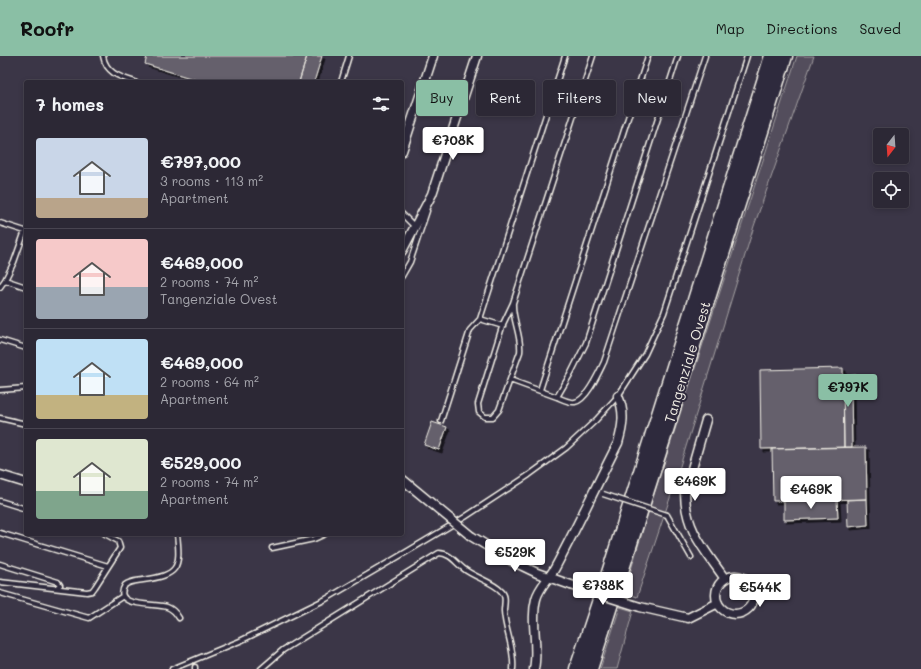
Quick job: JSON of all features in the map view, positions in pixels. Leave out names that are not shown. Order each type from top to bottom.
[{"type":"highway","name":"Tangenziale Ovest","points":[[577,669],[772,56]]},
{"type":"highway","name":"Tangenziale Ovest","points":[[590,669],[785,56]]},
{"type":"highway","points":[[759,135],[790,56]]},
{"type":"street","points":[[404,145],[433,56]]},
{"type":"street","points":[[404,248],[418,229],[432,194],[477,56]]},
{"type":"street","points":[[534,669],[536,654],[533,617],[538,591],[554,570],[618,443],[621,433],[622,409],[618,396]]},
{"type":"street","points":[[706,420],[685,493],[685,502],[688,521],[696,537],[725,578]]},
{"type":"street","points":[[0,475],[24,482]]},
{"type":"street","points":[[404,481],[471,536],[512,561],[549,577],[640,607],[688,618],[718,604]]},
{"type":"street","points":[[735,576],[749,582],[753,591],[752,601],[746,610],[737,613],[727,612],[718,604],[716,591],[725,578],[735,576]]},
{"type":"lane","points":[[103,56],[105,63],[111,72],[129,80]]},
{"type":"lane","points":[[342,80],[349,56]]},
{"type":"lane","points":[[441,421],[470,330],[480,319],[565,56]]},
{"type":"lane","points":[[513,303],[513,314],[520,348],[497,414],[490,418],[481,415],[478,404],[503,326],[513,303],[593,56]]},
{"type":"lane","points":[[540,390],[648,56]]},
{"type":"lane","points":[[557,397],[586,343],[678,56]]},
{"type":"lane","points":[[510,380],[571,402],[581,399],[590,387],[604,362],[705,56]]},
{"type":"lane","points":[[172,669],[240,641],[326,599],[465,517],[529,475],[566,448],[596,420],[618,396],[645,354],[664,313],[747,56]]},
{"type":"lane","points":[[404,216],[418,229],[410,262],[404,272]]},
{"type":"lane","points":[[0,223],[24,230]]},
{"type":"lane","points":[[0,287],[14,262],[24,236]]},
{"type":"lane","points":[[5,280],[24,285]]},
{"type":"lane","points":[[480,319],[503,326]]},
{"type":"lane","points":[[0,340],[24,347]]},
{"type":"lane","points":[[0,390],[24,388]]},
{"type":"lane","points":[[0,418],[24,424]]},
{"type":"lane","points":[[594,490],[667,515],[691,557]]},
{"type":"lane","points":[[0,501],[24,508]]},
{"type":"lane","points":[[0,533],[108,566]]},
{"type":"lane","points":[[0,582],[92,591],[120,545],[116,539],[109,536]]},
{"type":"lane","points":[[177,536],[179,559],[173,571],[164,576],[128,583],[123,588],[123,596],[128,602],[132,603],[168,607],[175,612],[179,618]]},
{"type":"lane","points":[[272,548],[314,539],[321,536]]},
{"type":"lane","points":[[261,669],[290,646],[439,553],[449,556],[470,574],[502,591],[505,598],[505,622],[512,652],[512,669]]},
{"type":"lane","points":[[0,564],[58,582],[60,585],[56,588]]},
{"type":"lane","points":[[0,593],[90,618],[123,596]]},
{"type":"shaded area","points":[[797,56],[814,56],[754,226],[672,492],[637,597],[624,593],[651,503]]},
{"type":"shaded area","points":[[620,607],[633,611],[617,669],[600,669]]},
{"type":"building","points":[[147,56],[307,56],[300,80],[197,80],[145,64]]},
{"type":"building","points":[[307,56],[322,56],[315,80],[300,80]]},
{"type":"building","points":[[843,368],[844,447],[761,449],[760,370]]},
{"type":"building","points":[[856,375],[856,389],[851,389],[852,447],[844,447],[843,376]]},
{"type":"building","points":[[432,422],[447,427],[439,450],[424,445]]},
{"type":"building","points":[[866,447],[867,499],[773,501],[772,449]]},
{"type":"building","points":[[867,499],[868,525],[848,527],[847,500]]},
{"type":"building","points":[[837,500],[838,518],[784,520],[784,501]]}]
